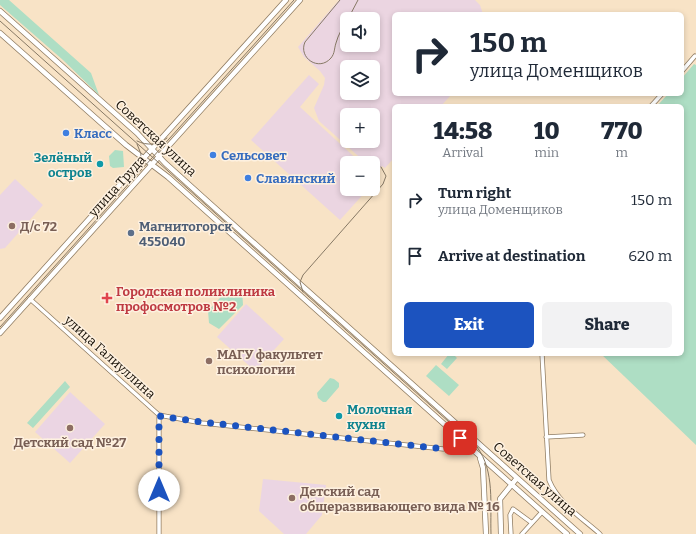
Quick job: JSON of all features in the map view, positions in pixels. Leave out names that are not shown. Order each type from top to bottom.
[{"type":"main road","name":"улица Труда","points":[[0,318],[286,0]]},
{"type":"main road","name":"улица Труда","points":[[0,333],[300,0]]},
{"type":"main road","name":"Советская улица","points":[[0,11],[133,129],[159,156],[297,282],[580,534]]},
{"type":"main road","name":"Советская улица","points":[[0,33],[143,159],[152,164],[567,534]]},
{"type":"main road","points":[[292,288],[297,282]]},
{"type":"main road","points":[[460,438],[465,432]]},
{"type":"main road","points":[[480,456],[483,468],[486,534]]},
{"type":"main road","points":[[501,534],[500,499],[517,478]]},
{"type":"street","points":[[684,69],[695,56]]},
{"type":"street","points":[[653,104],[660,96]]},
{"type":"street","name":"улица Галиуллина","points":[[30,299],[159,416],[159,534]]},
{"type":"street","points":[[542,356],[547,465],[552,490],[600,534]]},
{"type":"street","points":[[159,416],[444,449],[451,448],[460,438]]},
{"type":"street","points":[[546,436],[583,435]]},
{"type":"street","points":[[511,534],[510,515],[513,509],[532,523]]},
{"type":"street","points":[[522,534],[542,512]]},
{"type":"shaded area","points":[[339,0],[475,0],[480,5],[482,12],[392,12],[392,96],[450,96],[443,104],[392,104],[392,160],[385,168],[382,166],[380,168],[380,156],[358,156],[349,148],[380,148],[380,108],[340,108],[340,140],[319,121],[314,108],[324,85],[325,78],[320,71],[304,57],[298,47]]},
{"type":"shaded area","points":[[309,75],[319,84],[300,107],[340,144],[340,148],[345,148],[353,156],[340,156],[340,196],[362,196],[340,220],[251,140]]},
{"type":"shaded area","name":"Д/с 72","points":[[15,179],[43,205],[5,248],[0,249],[0,195]]},
{"type":"shaded area","points":[[246,304],[284,339],[255,371],[217,337]]},
{"type":"shaded area","name":"Детский сад №27","points":[[70,392],[105,424],[70,463],[35,432]]},
{"type":"shaded area","name":"Детский сад общеразвивающего вида № 16","points":[[263,479],[326,485],[322,515],[306,534],[284,534],[259,511]]},
{"type":"green space","points":[[0,0],[9,0],[91,73],[99,95],[63,60],[0,5]]},
{"type":"green space","points":[[694,64],[696,65],[696,445],[603,356],[684,356],[684,104],[659,104],[666,96],[684,96],[684,76]]},
{"type":"green space","points":[[115,150],[123,151],[124,167],[113,168],[110,166],[109,156]]},
{"type":"green space","points":[[229,288],[235,291],[239,288],[242,289],[243,305],[219,329],[209,323],[208,311]]},
{"type":"green space","points":[[447,356],[455,356],[457,358],[447,369],[441,364]]},
{"type":"green space","points":[[436,365],[459,385],[449,396],[426,376]]},
{"type":"green space","points":[[330,378],[339,383],[339,387],[326,402],[323,402],[318,398],[317,393]]},
{"type":"green space","points":[[65,381],[70,387],[33,428],[27,423]]},
{"type":"tram line","points":[[0,327],[294,0]]},
{"type":"tram line","points":[[340,0],[305,42],[304,53],[307,58],[316,63],[321,64],[326,62],[334,53],[335,45],[340,33]]},
{"type":"tram line","points":[[352,12],[358,0]]},
{"type":"tram line","points":[[0,21],[477,447],[483,456],[489,477],[491,534]]},
{"type":"tram line","points":[[137,141],[145,144],[153,144],[167,138]]},
{"type":"tram line","points":[[137,144],[141,154],[138,172]]},
{"type":"tram line","points":[[303,292],[300,282],[303,275],[383,184],[386,176],[381,167]]},
{"type":"place","name":"Класс","points":[[66,133]]},
{"type":"place","name":"Сельсовет","points":[[213,155]]},
{"type":"place","name":"Зелёный остров","points":[[100,164]]},
{"type":"place","name":"Славянский","points":[[248,178]]},
{"type":"place","name":"Д/с 72","points":[[12,226]]},
{"type":"place","name":"Магнитогорск 455040","points":[[131,233]]},
{"type":"place","name":"Городская поликлиника профосмотров №2","points":[[107,298]]},
{"type":"place","name":"МАГУ факультет психологии","points":[[209,361]]},
{"type":"place","name":"Молочная кухня","points":[[339,416]]},
{"type":"place","name":"Детский сад №27","points":[[70,428]]},
{"type":"place","name":"Детский сад общеразвивающего вида № 16","points":[[292,498]]},
{"type":"route","points":[[159,490],[159,416],[345,439],[444,449],[451,448],[460,438]]}]
